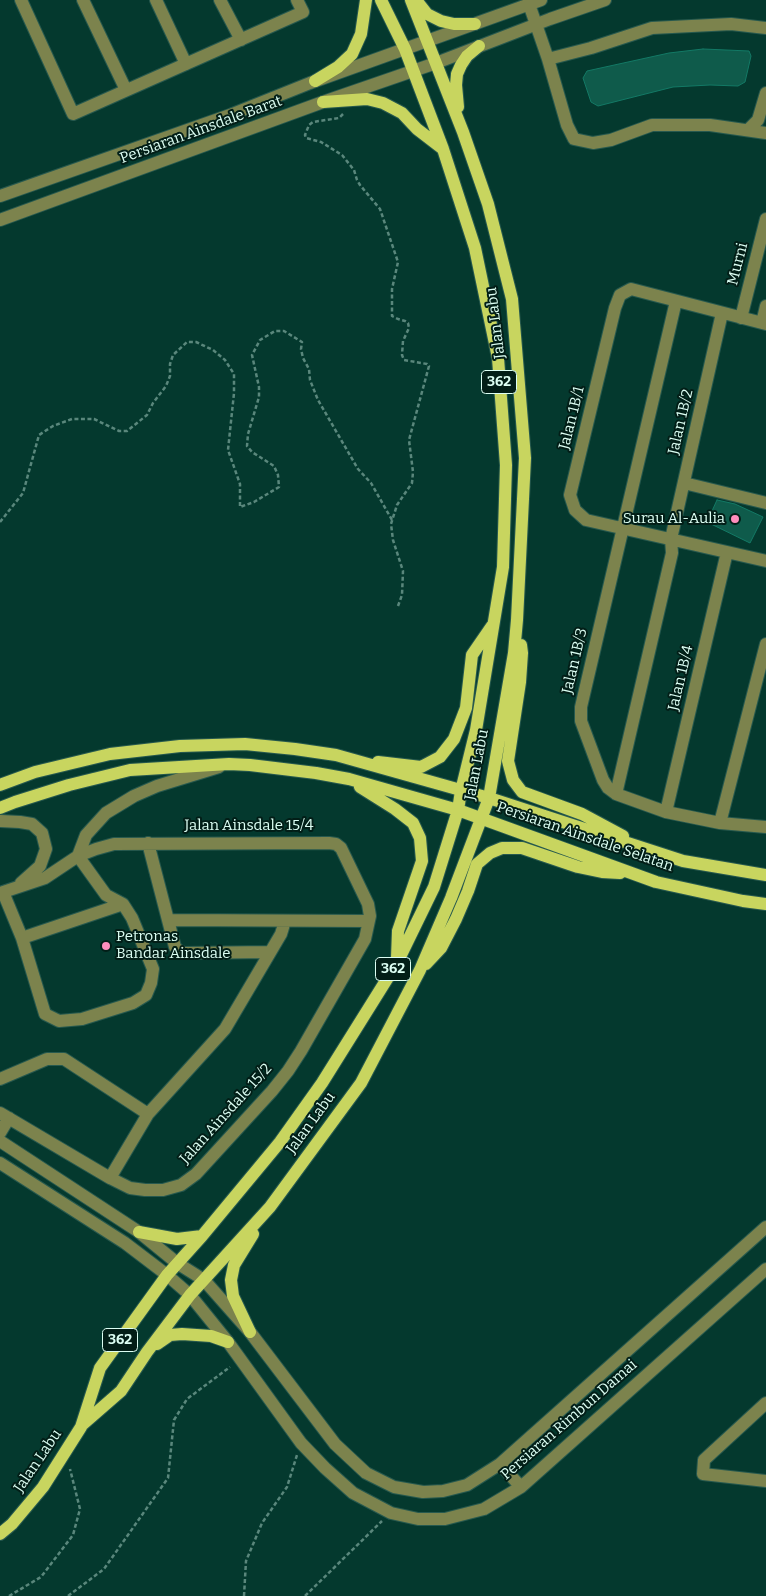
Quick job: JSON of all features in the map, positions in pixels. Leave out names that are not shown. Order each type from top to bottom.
[{"type":"main road","points":[[315,81],[352,54],[361,34],[366,0]]},
{"type":"main road","name":"Jalan Labu","points":[[0,1534],[12,1524],[43,1488],[80,1427],[100,1368],[166,1274],[202,1236],[280,1142],[322,1084],[397,963],[434,887],[458,810],[476,730],[503,567],[506,465],[498,358],[475,248],[443,149],[405,49],[381,0]]},
{"type":"main road","name":"Jalan Labu","points":[[80,1427],[121,1391],[147,1352],[190,1295],[270,1207],[360,1083],[420,970],[452,898],[489,798],[514,653],[525,458],[512,299],[488,204],[463,132],[411,0]]},
{"type":"main road","points":[[416,0],[427,14],[441,21],[454,24],[475,24]]},
{"type":"main road","points":[[463,132],[457,101],[457,74],[467,56],[479,46]]},
{"type":"main road","points":[[323,102],[366,99],[383,103],[402,112],[417,129],[443,149]]},
{"type":"main road","points":[[517,620],[522,653],[520,682],[508,761],[513,780],[522,792],[582,814],[608,826],[643,848]]},
{"type":"main road","points":[[0,785],[35,772],[110,754],[180,746],[245,744],[336,755],[353,760],[421,767],[440,757],[454,739],[466,708],[472,655],[495,622]]},
{"type":"main road","name":"Persiaran Ainsdale Selatan","points":[[353,760],[489,798],[683,861],[766,875]]},
{"type":"main road","name":"Persiaran Ainsdale Selatan","points":[[0,808],[69,785],[130,770],[229,764],[316,773],[349,780],[458,810],[656,882],[742,901],[766,904]]},
{"type":"main road","points":[[349,780],[395,809],[413,823],[420,838],[422,861],[398,931],[397,963]]},
{"type":"main road","points":[[420,970],[441,948],[468,891],[477,864],[490,853],[502,848],[522,848],[578,867],[602,872],[632,873]]},
{"type":"main road","points":[[250,1332],[233,1296],[230,1280],[234,1265],[270,1207]]},
{"type":"main road","points":[[139,1232],[177,1239],[202,1236]]},
{"type":"main road","points":[[147,1352],[158,1342],[170,1335],[199,1334],[228,1342]]},
{"type":"street","points":[[20,0],[73,114],[303,12],[297,0]]},
{"type":"street","points":[[82,0],[126,90]]},
{"type":"street","points":[[156,0],[186,64]]},
{"type":"street","points":[[220,0],[241,40]]},
{"type":"street","name":"Persiaran Ainsdale Barat","points":[[0,220],[323,102],[436,63],[550,20],[587,3],[605,0]]},
{"type":"street","points":[[538,1],[550,20]]},
{"type":"street","points":[[538,1],[536,25],[574,139],[593,143],[612,140],[652,125],[710,124],[766,133]]},
{"type":"street","name":"Persiaran Ainsdale Barat","points":[[0,196],[230,115],[315,81],[538,1]]},
{"type":"street","points":[[548,59],[592,48],[652,28],[731,24],[766,28]]},
{"type":"street","points":[[750,129],[758,120],[766,92]]},
{"type":"street","name":"Murni","points":[[741,318],[763,240],[766,219]]},
{"type":"street","name":"Jalan 1B/1","points":[[676,301],[631,289],[620,295],[615,308],[570,495],[575,510],[586,520],[766,561]]},
{"type":"street","points":[[676,301],[764,324],[766,306]]},
{"type":"street","name":"Jalan 1B/3","points":[[616,794],[608,788],[603,780],[581,721],[581,707],[676,301]]},
{"type":"street","name":"Jalan 1B/2","points":[[616,794],[672,553],[671,539],[722,313]]},
{"type":"street","points":[[684,483],[766,503]]},
{"type":"street","name":"Jalan 1B/4","points":[[666,812],[727,552]]},
{"type":"street","points":[[720,823],[766,644]]},
{"type":"street","points":[[2,892],[22,938],[45,1014],[59,1021],[82,1019],[133,1003],[146,995],[151,983],[153,969],[132,918],[124,904],[106,895],[78,856],[86,835],[106,813],[134,796],[158,786],[229,764]]},
{"type":"street","points":[[616,794],[666,812],[720,823],[766,826]]},
{"type":"street","points":[[0,821],[32,824],[42,833],[46,849],[40,866],[18,886]]},
{"type":"street","name":"Jalan Ainsdale 15/4","points":[[2,892],[45,878],[78,856],[114,844],[329,842],[341,848],[368,904],[369,921]]},
{"type":"street","points":[[148,843],[174,947],[184,953],[270,952]]},
{"type":"street","points":[[22,938],[124,904]]},
{"type":"street","points":[[168,920],[369,921]]},
{"type":"street","points":[[110,1178],[148,1114],[225,1030],[281,934],[285,921]]},
{"type":"street","name":"Jalan Ainsdale 15/2","points":[[4,1116],[130,1188],[163,1190],[181,1184],[196,1174],[288,1071],[365,939],[369,921]]},
{"type":"street","points":[[0,1078],[47,1059],[64,1060],[148,1114]]},
{"type":"street","points":[[0,1133],[4,1116]]},
{"type":"street","name":"Persiaran Rimbun Damai","points":[[0,1140],[139,1232],[178,1263],[204,1280],[250,1332],[336,1444],[366,1473],[394,1487],[423,1492],[443,1491],[467,1485],[500,1464],[766,1227]]},
{"type":"street","name":"Persiaran Rimbun Damai","points":[[0,1163],[125,1243],[166,1274],[190,1295],[228,1342],[301,1443],[325,1468],[353,1493],[391,1513],[418,1519],[445,1519],[484,1510],[520,1487],[766,1269]]},
{"type":"street","points":[[766,1403],[704,1460],[703,1474],[766,1481]]},
{"type":"street","points":[[500,1464],[520,1487]]},
{"type":"path","points":[[352,100],[345,113],[339,118],[313,122],[309,125],[305,135],[306,138],[321,142],[342,154],[354,170],[360,185],[380,209],[398,262],[392,288],[392,316],[405,321],[409,328],[403,341],[402,355],[404,360],[429,366],[409,440],[413,472],[412,483],[398,505],[392,520],[393,540],[403,571],[402,595],[398,606]]},
{"type":"path","points":[[0,522],[23,493],[39,436],[53,426],[72,420],[94,419],[119,431],[127,431],[147,415],[166,386],[173,355],[187,342],[196,342],[212,350],[225,360],[234,374],[234,394],[228,450],[240,484],[240,506],[254,502],[279,487],[278,475],[274,466],[252,452],[247,446],[248,434],[259,397],[259,387],[252,355],[260,340],[275,331],[284,331],[302,342],[303,358],[309,369],[310,380],[318,400],[358,469],[371,483],[392,520]]},
{"type":"path","points":[[68,1596],[104,1569],[168,1478],[174,1420],[187,1399],[240,1359]]},
{"type":"path","points":[[244,1596],[246,1561],[262,1523],[288,1487],[301,1443]]},
{"type":"path","points":[[9,1596],[41,1577],[73,1535],[80,1510],[66,1450]]},
{"type":"path","points":[[304,1596],[391,1513]]},
{"type":"building","points":[[703,49],[749,51],[751,56],[745,82],[738,86],[673,87],[598,106],[591,102],[583,78],[587,71],[669,53]]},
{"type":"building","name":"Surau Al-Aulia","points":[[717,500],[735,504],[763,517],[750,543],[707,522]]},
{"type":"place","name":"Surau Al-Aulia","points":[[735,519]]},
{"type":"place","name":"Petronas Bandar Ainsdale","points":[[106,946]]}]
